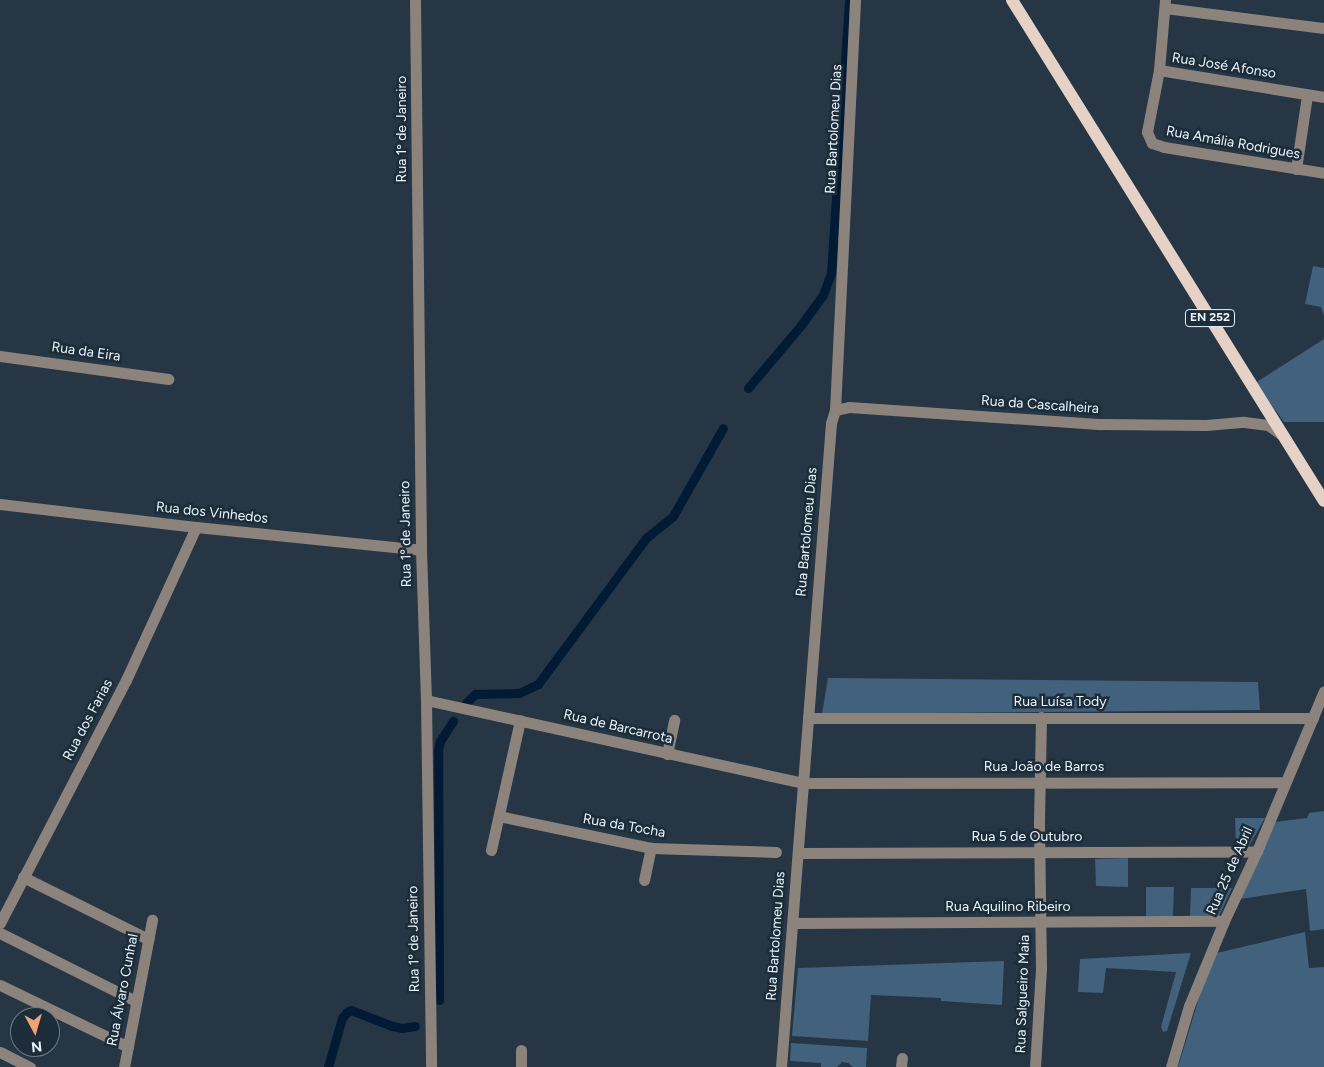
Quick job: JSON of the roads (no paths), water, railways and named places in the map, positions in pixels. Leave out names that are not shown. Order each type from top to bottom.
[{"type":"main road","name":"EN 252","points":[[1012,0],[1324,501]]},
{"type":"street","name":"Rua 1º de Janeiro","points":[[414,0],[420,550],[426,700],[431,1067]]},
{"type":"street","name":"Rua Bartolomeu Dias","points":[[782,1067],[831,423],[835,410],[855,0]]},
{"type":"street","points":[[1165,4],[1324,28]]},
{"type":"street","name":"Rua José Afonso","points":[[1165,4],[1159,70],[1324,97]]},
{"type":"street","name":"Rua Amália Rodrigues","points":[[1159,70],[1147,132],[1152,143],[1164,147],[1324,173]]},
{"type":"street","points":[[1296,169],[1307,95]]},
{"type":"street","name":"Rua da Eira","points":[[0,356],[168,379]]},
{"type":"street","points":[[1244,422],[1252,420],[1260,412],[1260,399]]},
{"type":"street","name":"Rua da Cascalheira","points":[[835,410],[849,407],[1101,424],[1206,426],[1244,422],[1268,425],[1283,436]]},
{"type":"street","name":"Rua dos Vinhedos","points":[[0,504],[196,527],[420,550]]},
{"type":"street","name":"Rua dos Farias","points":[[0,923],[126,680],[196,527]]},
{"type":"street","name":"Rua 25 de Abril","points":[[1171,1067],[1190,1006],[1224,921],[1257,851],[1284,782],[1323,694]]},
{"type":"street","name":"Rua de Barcarrota","points":[[426,700],[803,783]]},
{"type":"street","name":"Rua Salgueiro Maia","points":[[1035,1067],[1040,968],[1041,717]]},
{"type":"street","name":"Rua Luísa Tody","points":[[808,718],[1313,718]]},
{"type":"street","points":[[491,850],[520,720]]},
{"type":"street","points":[[667,754],[674,720]]},
{"type":"street","name":"Rua João de Barros","points":[[803,783],[1284,782]]},
{"type":"street","name":"Rua da Tocha","points":[[498,816],[651,848],[776,852]]},
{"type":"street","points":[[644,880],[651,848]]},
{"type":"street","name":"Rua 5 de Outubro","points":[[798,853],[1257,851]]},
{"type":"street","points":[[23,878],[148,939]]},
{"type":"street","name":"Rua Álvaro Cunhal","points":[[124,1067],[152,920]]},
{"type":"street","name":"Rua Aquilino Ribeiro","points":[[793,923],[1224,921]]},
{"type":"street","points":[[0,933],[136,1001]]},
{"type":"street","points":[[0,985],[128,1047]]},
{"type":"street","points":[[521,1050],[521,1067]]},
{"type":"street","points":[[0,1052],[30,1067]]},
{"type":"waterway","points":[[748,388],[801,325],[823,295],[831,273],[849,0]]},
{"type":"waterway","points":[[466,703],[475,694],[519,693],[538,684],[646,538],[673,516],[723,428]]},
{"type":"waterway","points":[[439,1000],[438,750],[440,741],[453,721]]},
{"type":"waterway","points":[[328,1067],[342,1018],[351,1010],[392,1026],[402,1028],[415,1026]]}]
